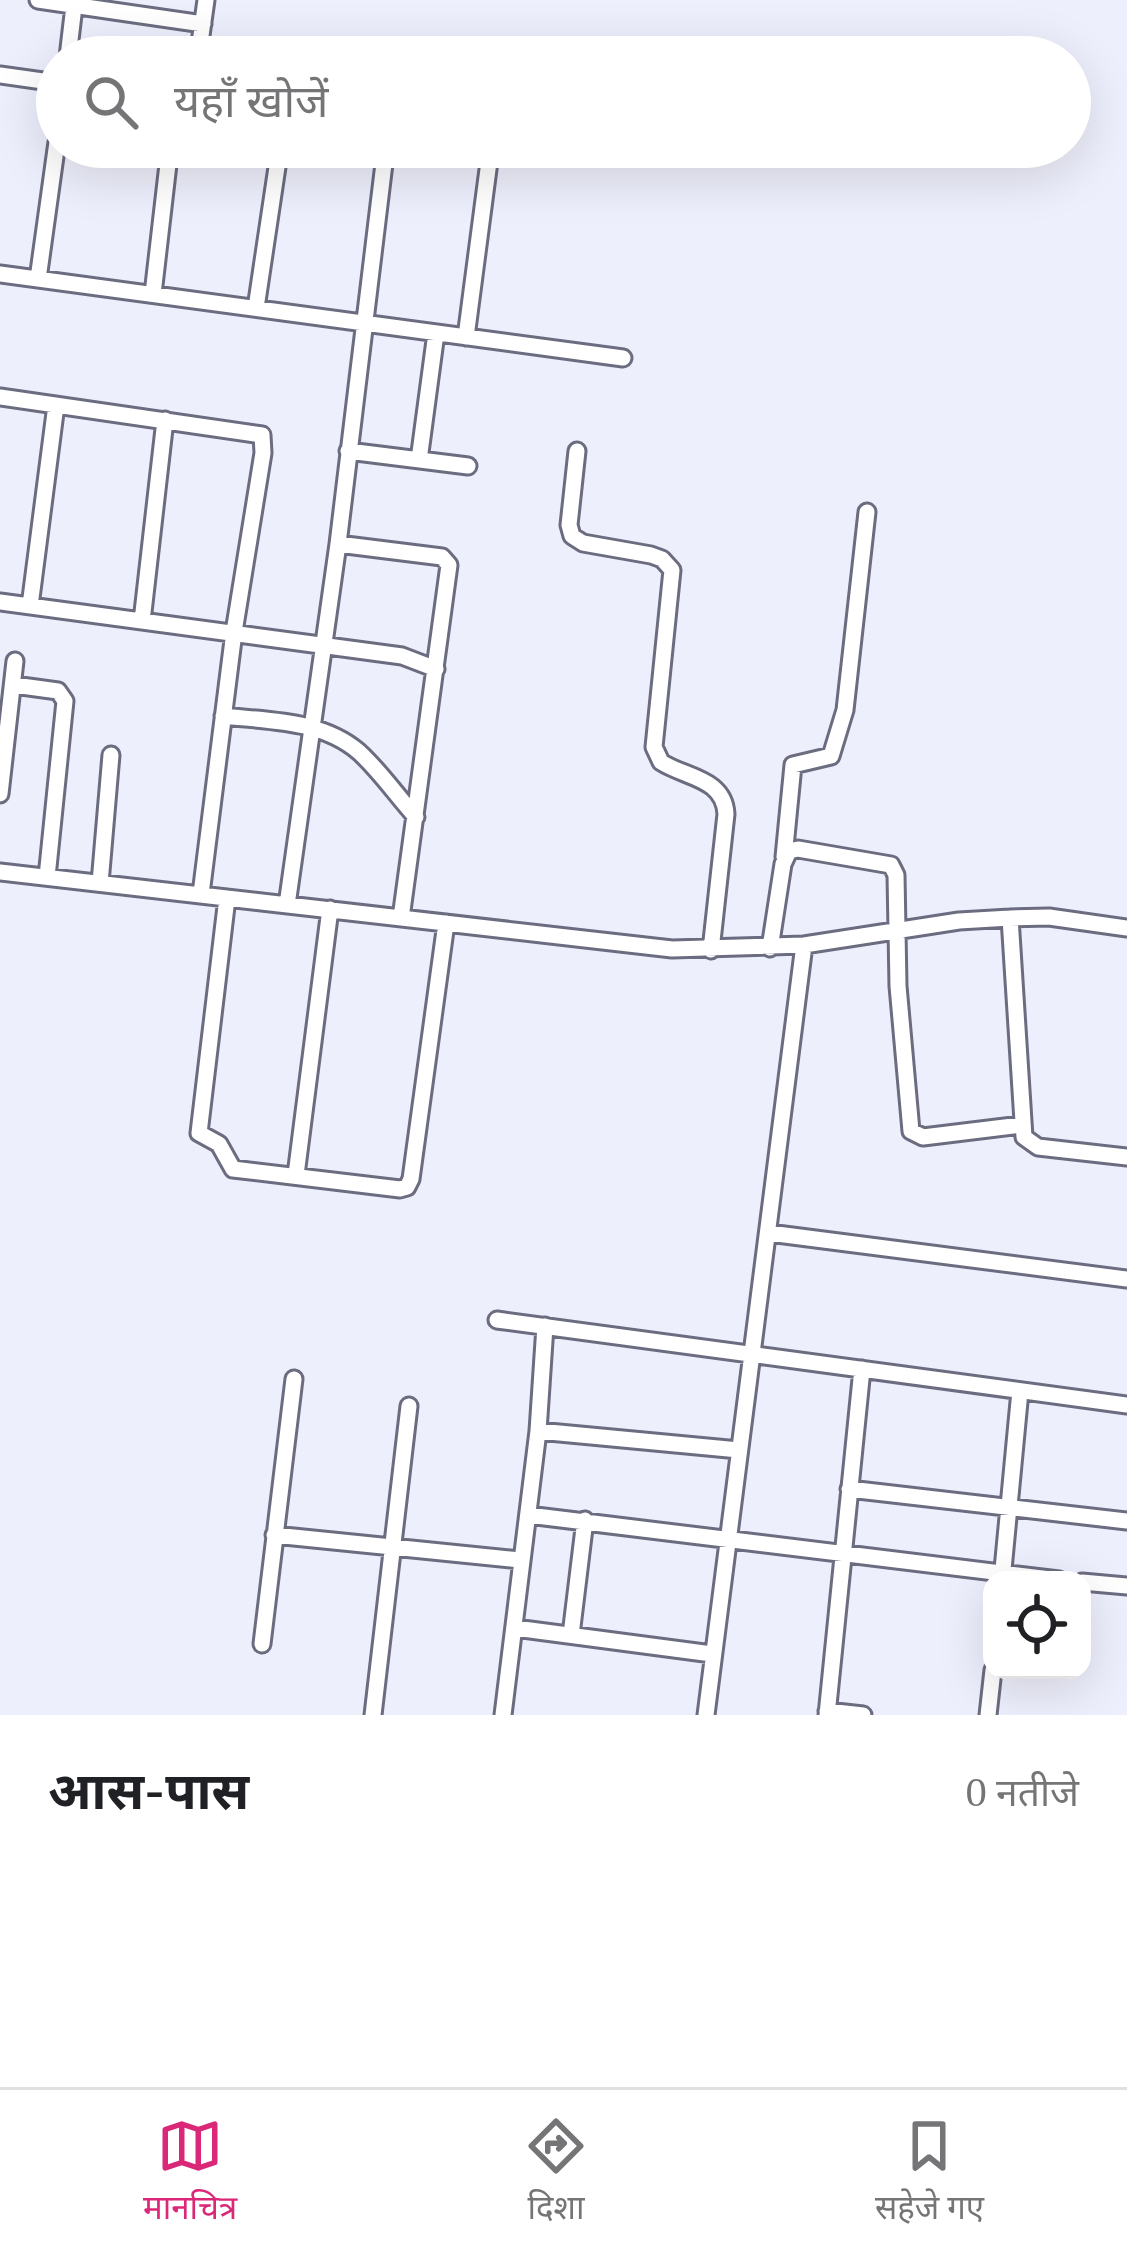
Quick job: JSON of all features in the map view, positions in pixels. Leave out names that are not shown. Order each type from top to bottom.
[{"type":"street","points":[[38,0],[203,24]]},
{"type":"street","points":[[201,36],[206,0]]},
{"type":"street","points":[[70,36],[74,6]]},
{"type":"street","points":[[0,75],[36,79]]},
{"type":"street","points":[[38,279],[53,168]]},
{"type":"street","points":[[153,294],[168,168]]},
{"type":"street","points":[[256,308],[277,168]]},
{"type":"street","points":[[287,905],[338,544],[383,168]]},
{"type":"street","points":[[466,337],[488,168]]},
{"type":"street","points":[[0,274],[623,358]]},
{"type":"street","points":[[419,460],[436,333]]},
{"type":"street","points":[[0,397],[257,433],[264,441],[201,894]]},
{"type":"street","points":[[30,606],[56,405]]},
{"type":"street","points":[[142,621],[165,420]]},
{"type":"street","points":[[578,451],[569,525],[572,536],[583,543],[662,559],[671,570],[654,747],[661,762],[715,786],[724,796],[726,814],[710,950]]},
{"type":"street","points":[[348,452],[468,466]]},
{"type":"street","points":[[770,948],[793,765],[831,756],[845,710],[866,512]]},
{"type":"street","points":[[338,544],[442,557],[450,571],[401,918]]},
{"type":"street","points":[[0,602],[402,656],[436,669]]},
{"type":"street","points":[[0,794],[15,661]]},
{"type":"street","points":[[14,685],[58,691],[65,701],[47,878]]},
{"type":"street","points":[[223,716],[311,726],[356,749],[416,818]]},
{"type":"street","points":[[100,883],[111,755]]},
{"type":"street","points":[[784,857],[798,849],[886,862],[896,875],[911,1131],[923,1137],[1021,1125]]},
{"type":"street","points":[[0,872],[710,950],[805,945],[1010,918],[1049,917],[1127,928]]},
{"type":"street","points":[[227,898],[197,1129],[218,1144],[233,1168],[400,1189],[410,1184],[446,923]]},
{"type":"street","points":[[296,1175],[330,909]]},
{"type":"street","points":[[1010,918],[1021,1125],[1032,1145],[1127,1156]]},
{"type":"street","points":[[706,1715],[805,945]]},
{"type":"street","points":[[769,1233],[1127,1280]]},
{"type":"street","points":[[497,1320],[1127,1405]]},
{"type":"street","points":[[503,1715],[538,1431],[545,1326]]},
{"type":"street","points":[[862,1369],[827,1713],[863,1715]]},
{"type":"street","points":[[262,1644],[294,1379]]},
{"type":"street","points":[[1002,1571],[1020,1391]]},
{"type":"street","points":[[373,1715],[409,1406]]},
{"type":"street","points":[[538,1431],[739,1450]]},
{"type":"street","points":[[849,1489],[1127,1521]]},
{"type":"street","points":[[528,1515],[983,1575]]},
{"type":"street","points":[[572,1635],[585,1520]]},
{"type":"street","points":[[274,1535],[520,1560]]},
{"type":"street","points":[[1091,1583],[1127,1586]]},
{"type":"street","points":[[515,1628],[712,1654]]},
{"type":"street","points":[[988,1715],[991,1679]]}]
